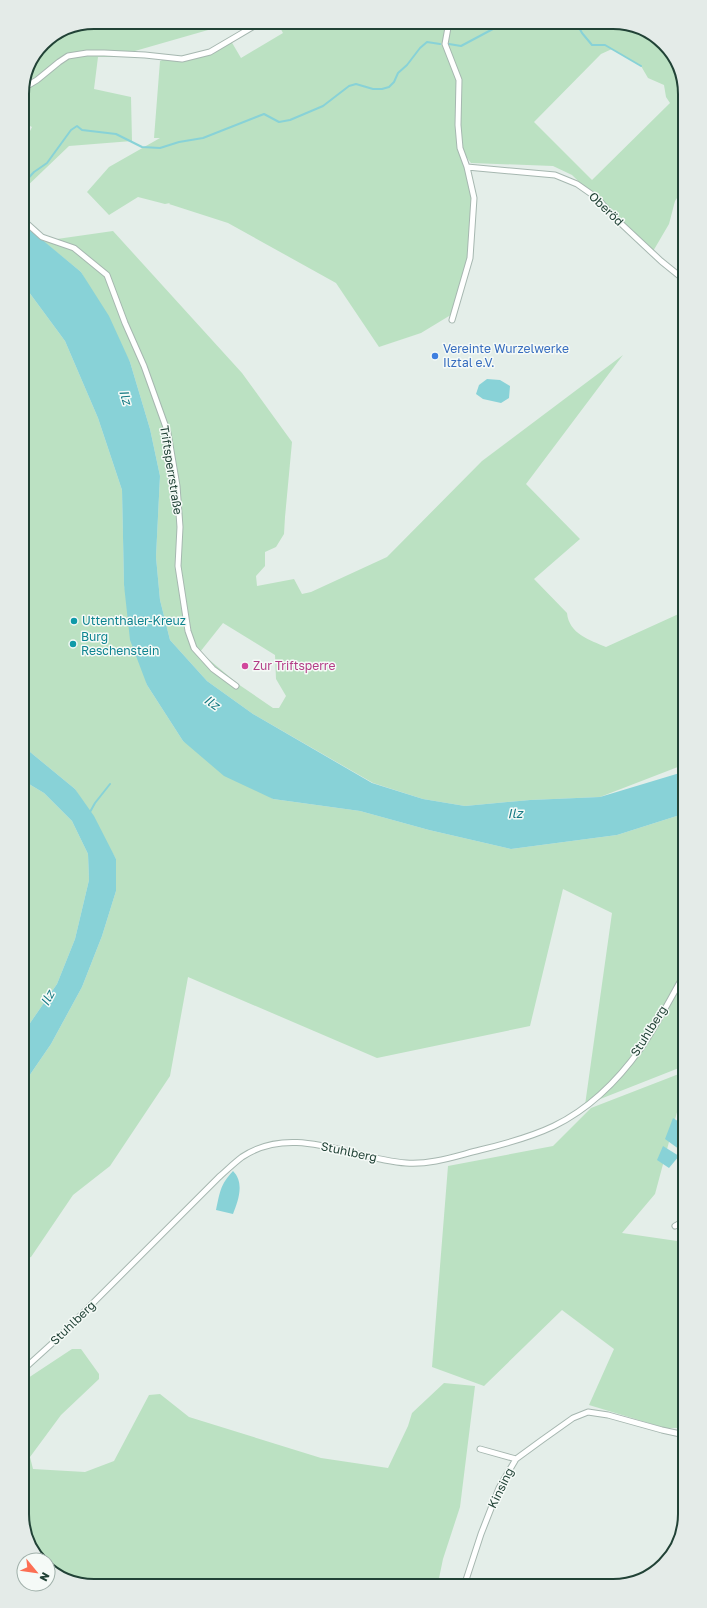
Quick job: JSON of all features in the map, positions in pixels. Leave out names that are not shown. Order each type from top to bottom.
[{"type":"street","points":[[30,85],[58,62],[68,56],[87,53],[104,53],[182,59],[210,52],[249,29]]},
{"type":"street","points":[[448,29],[445,44],[459,80],[460,148],[467,167],[474,198],[470,258],[452,320]]},
{"type":"street","name":"Oberöd","points":[[467,167],[555,175],[577,184],[597,198],[615,218],[678,275]]},
{"type":"street","name":"Triftsperrstraße","points":[[29,226],[42,237],[74,248],[107,275],[125,323],[144,366],[168,433],[177,486],[180,527],[178,566],[188,631],[194,648],[213,669],[236,686]]},
{"type":"street","name":"Stuhlberg","points":[[29,1365],[219,1177],[242,1157],[272,1144],[304,1142],[372,1158],[406,1163],[423,1163],[505,1144],[555,1126],[584,1108],[612,1084],[641,1048],[678,985]]},
{"type":"street","name":"Kinsing","points":[[466,1579],[480,1534],[499,1488],[516,1459],[573,1418],[588,1412],[608,1415],[678,1433]]},
{"type":"street","points":[[480,1449],[516,1459]]},
{"type":"green space","points":[[94,29],[212,29],[121,55],[120,57],[98,57],[94,89],[131,97],[132,141],[69,146],[29,184],[29,133],[32,127],[29,126],[29,90],[31,77],[42,54],[61,38],[73,32]]},
{"type":"green space","points":[[281,29],[617,29],[638,34],[653,42],[665,54],[675,73],[677,85],[678,196],[675,201],[669,224],[652,253],[572,175],[553,166],[471,163],[461,150],[474,198],[470,247],[454,313],[421,333],[379,347],[336,283],[228,223],[169,204],[170,203],[165,204],[138,197],[109,215],[87,192],[109,167],[160,138],[154,138],[160,61],[167,58],[198,56],[231,41],[241,58],[283,33]],"holes":[[[612,49],[641,66],[648,78],[664,85],[666,97],[670,103],[592,180],[534,122],[601,54]]]},
{"type":"green space","points":[[113,231],[242,373],[292,442],[284,534],[276,547],[265,552],[265,566],[256,576],[257,586],[294,579],[302,594],[311,592],[387,557],[482,461],[623,355],[526,484],[580,539],[534,579],[567,613],[572,626],[576,631],[587,639],[606,647],[678,614],[678,767],[600,797],[530,800],[465,806],[423,799],[373,783],[253,714],[207,681],[170,640],[160,600],[156,557],[160,476],[150,429],[130,362],[81,272],[43,241]],"holes":[[[223,623],[275,655],[276,679],[286,696],[279,708],[273,708],[238,684],[200,652]]]},
{"type":"green space","points":[[29,292],[65,341],[98,418],[122,490],[124,585],[147,685],[183,741],[273,799],[360,811],[429,830],[511,849],[617,835],[678,816],[678,1068],[585,1105],[612,913],[563,889],[530,1026],[377,1058],[188,977],[170,1076],[110,1166],[73,1195],[31,1257],[29,1258],[29,1076],[51,1044],[82,987],[102,936],[116,891],[116,859],[75,789],[29,751]]},
{"type":"green space","points":[[29,784],[44,793],[72,821],[88,854],[89,880],[75,939],[57,984],[29,1025]]},
{"type":"green space","points":[[678,1074],[678,1108],[655,1194],[622,1233],[678,1241],[678,1428],[665,1428],[589,1405],[614,1349],[562,1310],[484,1386],[432,1367],[448,1166],[553,1146],[591,1108]]},
{"type":"green space","points":[[72,1349],[81,1349],[99,1374],[99,1379],[61,1415],[30,1457],[33,1469],[85,1472],[114,1461],[149,1395],[160,1394],[189,1417],[321,1458],[388,1468],[408,1426],[412,1413],[444,1383],[475,1386],[460,1507],[443,1559],[439,1579],[90,1579],[77,1577],[56,1567],[56,1552],[41,1552],[32,1535],[29,1514],[29,1377]]},
{"type":"water","name":"Ilz","points":[[29,229],[81,272],[109,316],[130,362],[150,429],[160,476],[156,557],[160,600],[170,640],[207,681],[253,714],[372,783],[423,799],[465,806],[530,800],[600,797],[678,774],[678,816],[617,835],[511,849],[429,830],[360,811],[273,799],[224,776],[183,741],[147,685],[130,640],[124,585],[122,490],[98,418],[65,341],[29,292]]},
{"type":"water","points":[[487,379],[500,380],[510,386],[509,398],[501,403],[483,399],[476,394],[479,385]]},
{"type":"water","points":[[29,751],[75,789],[94,816],[116,859],[116,891],[102,936],[82,987],[51,1044],[29,1076],[29,1025],[57,984],[75,939],[89,880],[88,854],[72,821],[44,793],[29,784]]},
{"type":"water","points":[[673,1118],[678,1121],[678,1148],[665,1139]]},
{"type":"water","points":[[663,1146],[678,1155],[669,1168],[657,1160]]},
{"type":"water","points":[[233,1171],[237,1176],[240,1186],[233,1214],[216,1210],[223,1185]]},
{"type":"waterway","points":[[449,44],[461,46],[493,29]]},
{"type":"waterway","points":[[580,29],[592,45],[605,45],[641,66]]},
{"type":"waterway","points":[[29,177],[47,163],[71,130],[77,126],[82,130],[116,134],[142,147],[160,148],[179,142],[203,138],[264,114],[279,122],[290,120],[323,106],[349,86],[356,84],[373,89],[389,87],[394,82],[398,73],[427,42],[440,44]]},
{"type":"waterway","points":[[90,812],[110,784]]},
{"type":"place","name":"Vereinte Wurzelwerke Ilztal e.V.","points":[[435,356]]},
{"type":"place","name":"Uttenthaler-Kreuz","points":[[74,621]]},
{"type":"place","name":"Burg Reschenstein","points":[[73,644]]},
{"type":"place","name":"Zur Triftsperre","points":[[245,666]]}]
